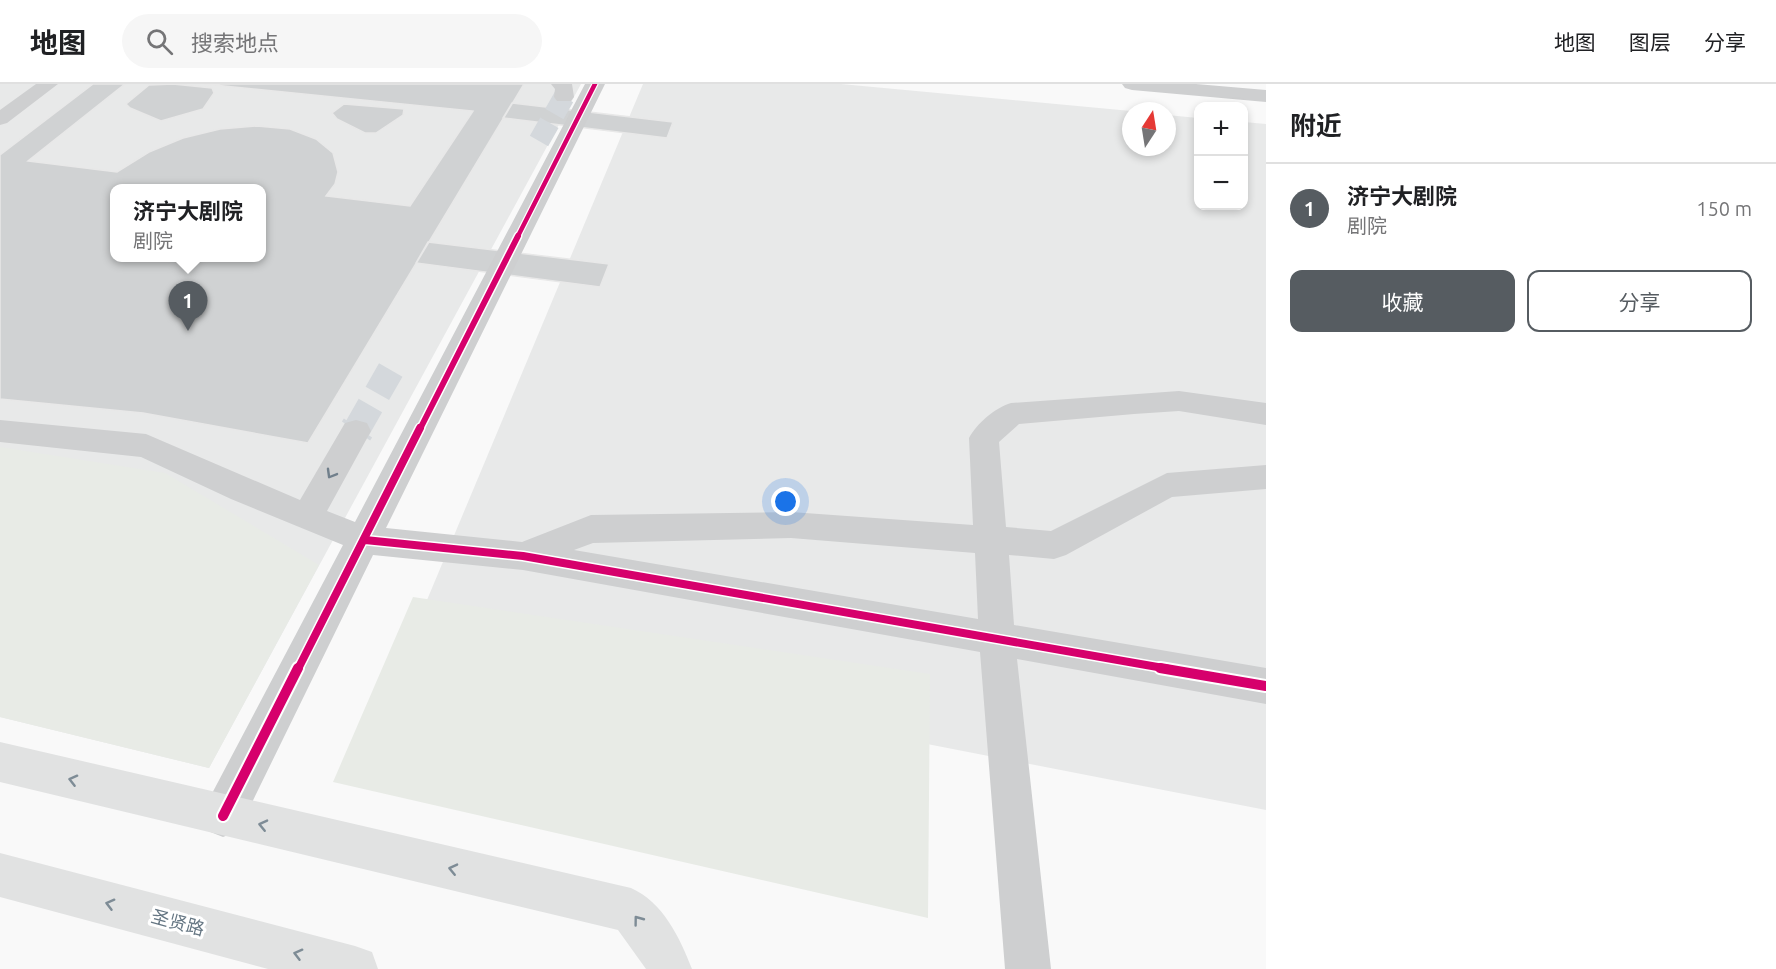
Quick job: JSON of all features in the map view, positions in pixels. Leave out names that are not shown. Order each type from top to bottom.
[{"type":"main road","points":[[0,762],[632,910],[663,953],[669,969]]},
{"type":"main road","name":"圣贤路","points":[[0,875],[355,969]]},
{"type":"street","points":[[0,119],[48,84]]},
{"type":"street","points":[[223,816],[594,84]]},
{"type":"street","points":[[1132,84],[1266,96]]},
{"type":"street","points":[[1028,969],[997,639],[984,438],[1011,414],[1134,403],[1179,401],[1266,414]]},
{"type":"street","points":[[0,431],[146,446],[364,540],[523,556],[1266,687]]},
{"type":"street","points":[[307,517],[356,431]]},
{"type":"street","points":[[523,556],[591,529],[791,525],[990,539],[1054,546],[1167,484],[1266,477]]},
{"type":"shaded area","points":[[0,84],[581,84],[209,768],[0,717]]},
{"type":"shaded area","points":[[643,84],[841,84],[1122,110],[1122,156],[1176,156],[1176,116],[1194,118],[1194,210],[1248,210],[1248,122],[1266,124],[1266,810],[409,643]]},
{"type":"shaded area","points":[[0,447],[165,473],[319,565],[209,768],[0,717]]},
{"type":"shaded area","points":[[413,597],[930,674],[928,918],[333,782]]},
{"type":"building","points":[[93,84],[125,84],[28,161],[117,172],[149,152],[183,138],[220,129],[257,126],[290,129],[316,139],[333,153],[338,172],[335,184],[326,196],[410,206],[473,111],[204,84],[524,84],[308,443],[143,413],[0,399],[0,155]]},
{"type":"building","points":[[173,84],[212,88],[214,93],[203,109],[161,121],[130,108],[126,104],[149,85]]},
{"type":"building","points":[[512,103],[673,122],[667,138],[503,118]]},
{"type":"building","points":[[344,104],[404,109],[403,115],[376,133],[365,133],[337,119],[332,113]]},
{"type":"building","points":[[428,242],[609,264],[600,287],[416,263]]},
{"type":"tunnel","points":[[539,141],[564,97]]},
{"type":"tunnel","points":[[357,429],[397,359]]},
{"type":"cycle path","points":[[223,816],[595,84]]},
{"type":"cycle path","points":[[365,540],[523,556],[1266,686]]},
{"type":"place","name":"济宁大剧院","points":[[188,331]]}]
